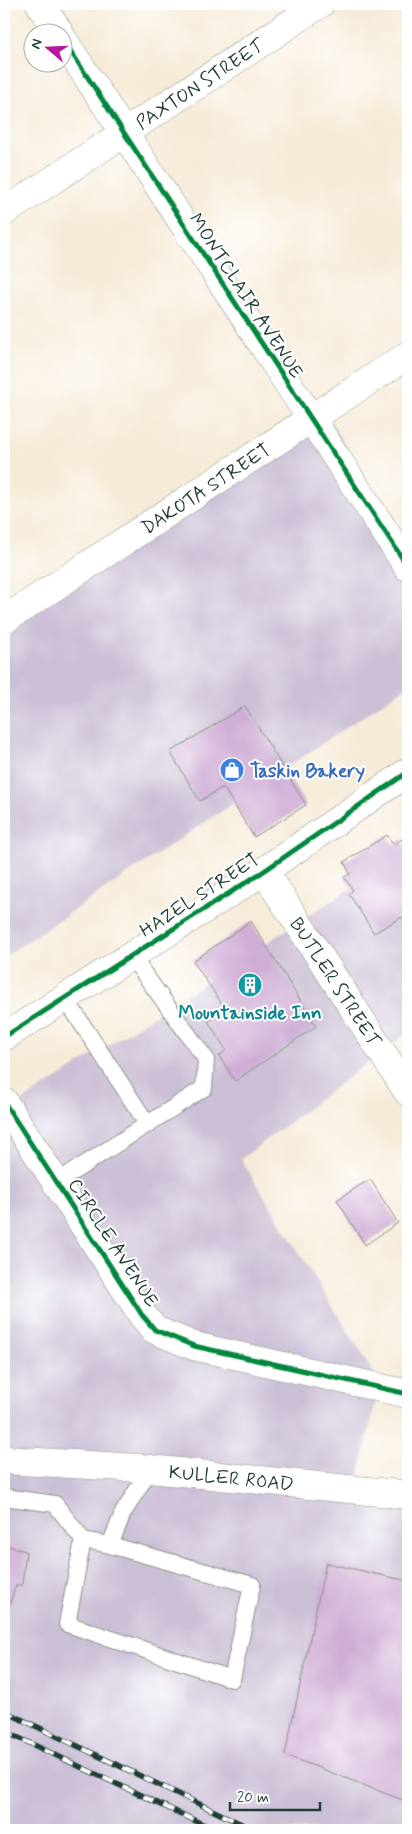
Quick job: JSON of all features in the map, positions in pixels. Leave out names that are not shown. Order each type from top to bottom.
[{"type":"street","points":[[40,4],[52,22]]},
{"type":"street","name":"PAXTON STREET","points":[[4,212],[320,4]]},
{"type":"street","name":"MONTCLAIR AVENUE","points":[[72,53],[408,567]]},
{"type":"street","name":"DAKOTA STREET","points":[[4,620],[408,354]]},
{"type":"street","name":"HAZEL STREET","points":[[4,1037],[264,871],[408,772]]},
{"type":"street","name":"BUTLER STREET","points":[[264,871],[408,1092]]},
{"type":"street","name":"CIRCLE AVENUE","points":[[4,1102],[142,1315],[155,1330],[194,1346],[408,1394]]},
{"type":"street","name":"KULLER ROAD","points":[[4,1450],[54,1463]]},
{"type":"street","name":"KULLER ROAD","points":[[4,1460],[150,1469],[408,1495]]},
{"type":"lane","points":[[57,1182],[204,1088],[206,1059],[131,956]]},
{"type":"lane","points":[[65,998],[148,1125]]},
{"type":"lane","points":[[110,1545],[123,1513],[150,1469]]},
{"type":"lane","points":[[4,1497],[55,1504],[83,1540],[110,1545],[252,1585],[232,1679],[67,1624],[83,1540]]},
{"type":"shaded area","points":[[324,409],[408,553],[408,686],[4,957],[4,626]]},
{"type":"shaded area","points":[[408,851],[408,1032],[241,1159],[380,1383],[355,1491],[408,1502],[408,1830],[4,1830],[4,1113]]},
{"type":"building","name":"Taskin Bakery","points":[[245,706],[306,805],[254,837],[223,787],[200,801],[170,752]]},
{"type":"building","points":[[387,835],[394,845],[401,839],[408,851],[408,927],[402,917],[374,933],[349,894],[353,890],[344,877],[350,874],[344,862]]},
{"type":"building","name":"Mountainside Inn","points":[[251,921],[316,1026],[235,1081],[219,1056],[226,1050],[208,1021],[226,1010],[193,961]]},
{"type":"building","points":[[370,1179],[398,1223],[365,1245],[337,1200]]},
{"type":"building","points":[[4,1545],[26,1551],[22,1585],[16,1585],[7,1612],[4,1611]]},
{"type":"building","points":[[326,1563],[408,1581],[408,1802],[285,1755]]},
{"type":"railway","points":[[4,1711],[254,1830]]},
{"type":"railway","points":[[4,1731],[215,1830]]},
{"type":"cycle path","points":[[72,53],[408,567]]},
{"type":"cycle path","points":[[4,1037],[264,871],[408,772]]},
{"type":"cycle path","points":[[4,1102],[142,1315],[155,1330],[194,1346],[408,1394]]},
{"type":"place","name":"Taskin Bakery","points":[[232,770]]},
{"type":"place","name":"Mountainside Inn","points":[[250,985]]}]
